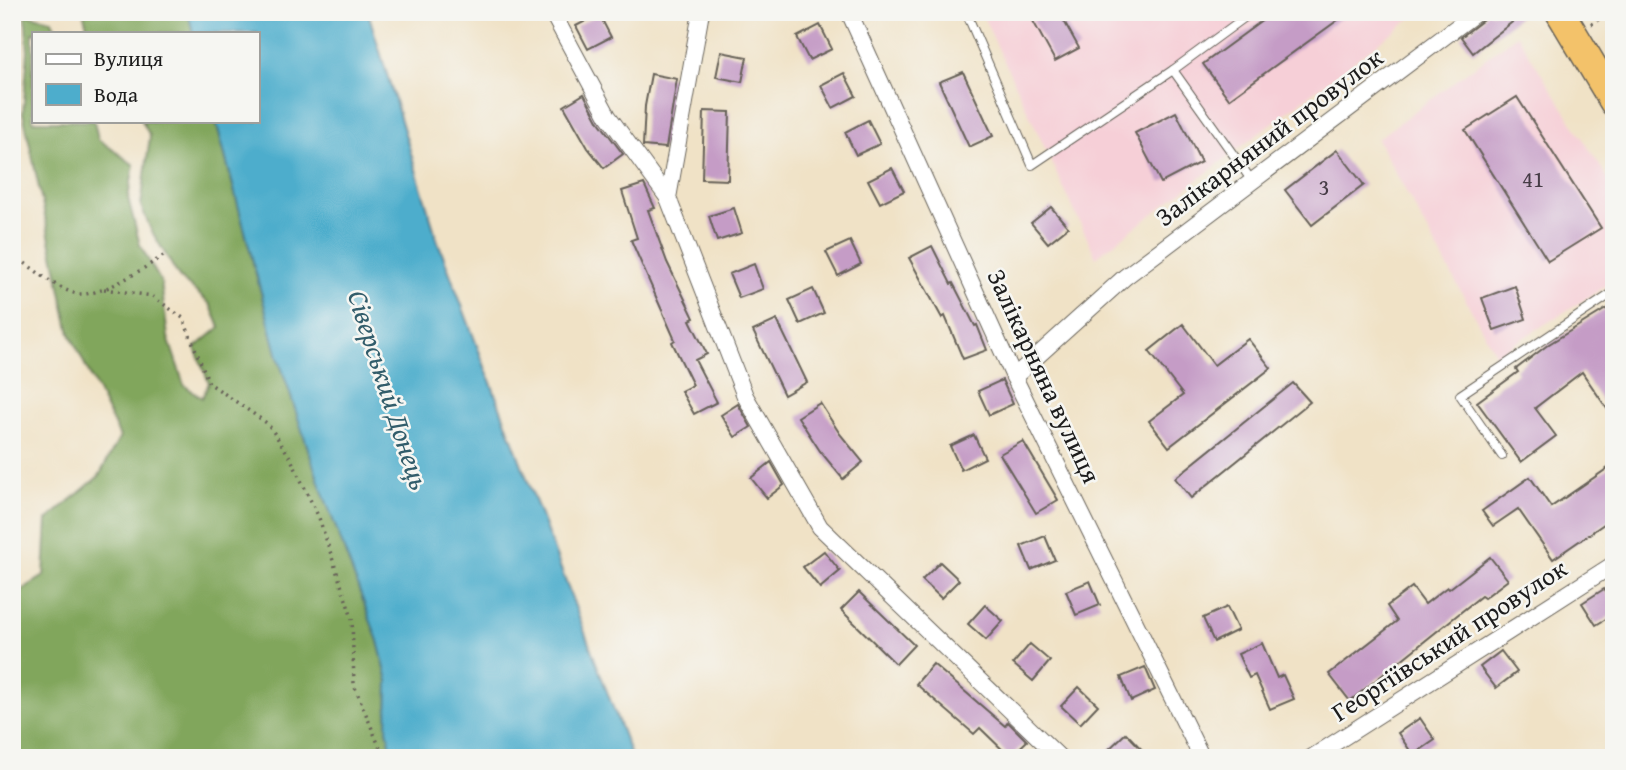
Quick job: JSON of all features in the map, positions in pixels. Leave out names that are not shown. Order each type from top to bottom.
[{"type":"highway","points":[[1560,12],[1614,102]]},
{"type":"street","points":[[552,12],[608,116],[668,198],[745,396],[820,527],[1060,758]]},
{"type":"street","points":[[668,198],[701,12]]},
{"type":"street","name":"Залікарняна вулиця","points":[[849,12],[1014,377],[1202,758]]},
{"type":"street","name":"Залікарняний провулок","points":[[1014,377],[1125,277],[1477,12]]},
{"type":"street","name":"Георгіївський провулок","points":[[1311,758],[1614,564]]},
{"type":"lane","points":[[965,12],[1032,164],[1173,71],[1252,12]]},
{"type":"lane","points":[[1173,71],[1252,181]]},
{"type":"lane","points":[[1502,456],[1460,396],[1614,292]]},
{"type":"path","points":[[12,262],[22,261],[55,284],[76,293],[96,293],[165,255]]},
{"type":"path","points":[[104,289],[152,296],[183,318],[209,383],[268,424],[290,457],[319,518],[352,618],[354,685],[384,758]]},
{"type":"shaded area","points":[[981,12],[1419,12],[1096,257]]},
{"type":"shaded area","points":[[1517,35],[1614,188],[1614,281],[1496,355],[1377,139]]},
{"type":"green space","points":[[83,12],[188,12],[193,32],[89,32]]},
{"type":"green space","points":[[25,14],[52,20],[57,32],[32,32],[32,122],[94,122],[98,139],[134,165],[128,198],[140,245],[161,282],[168,337],[184,385],[202,398],[209,383],[195,348],[220,327],[210,304],[179,277],[151,230],[141,206],[150,136],[143,122],[216,122],[278,357],[319,482],[378,641],[388,681],[387,729],[391,748],[398,758],[12,758],[12,596],[44,576],[47,520],[99,476],[120,437],[70,334],[23,113],[28,51]]},
{"type":"water","name":"Сіверський Донець","points":[[188,12],[368,12],[437,239],[632,758],[398,758],[391,748],[387,729],[388,681],[378,641],[319,482],[278,357],[216,122],[259,122],[259,32],[193,32]]},
{"type":"building","points":[[1049,12],[1059,12],[1079,48],[1055,61],[1033,21]]},
{"type":"building","points":[[1274,12],[1349,12],[1229,99],[1203,64]]},
{"type":"building","points":[[1487,12],[1525,12],[1473,53],[1461,37],[1483,20]]},
{"type":"building","points":[[599,14],[611,37],[588,49],[576,26]]},
{"type":"building","points":[[820,25],[832,49],[809,60],[797,37]]},
{"type":"building","points":[[721,52],[747,57],[742,82],[716,77]]},
{"type":"building","points":[[963,72],[993,136],[969,147],[939,82]]},
{"type":"building","points":[[844,73],[856,96],[833,108],[821,85]]},
{"type":"building","points":[[651,74],[677,79],[666,148],[643,146],[645,106]]},
{"type":"building","points":[[584,94],[599,122],[623,154],[604,168],[588,148],[564,106]]},
{"type":"building","points":[[1517,97],[1601,228],[1548,261],[1465,130]]},
{"type":"building","points":[[704,111],[730,112],[728,180],[702,179]]},
{"type":"building","points":[[1176,112],[1201,162],[1161,183],[1135,133]]},
{"type":"building","points":[[868,120],[880,144],[856,155],[845,132]]},
{"type":"building","points":[[1337,150],[1364,185],[1312,225],[1285,190]]},
{"type":"building","points":[[892,168],[904,191],[880,203],[868,180]]},
{"type":"building","points":[[644,184],[655,208],[648,210],[667,262],[694,318],[690,320],[707,354],[695,360],[717,402],[694,414],[681,391],[693,385],[672,342],[675,340],[631,240],[637,238],[622,191]]},
{"type":"building","points":[[1051,207],[1068,227],[1048,243],[1031,223]]},
{"type":"building","points":[[734,208],[742,233],[717,241],[709,216]]},
{"type":"building","points":[[850,241],[861,264],[838,276],[826,252]]},
{"type":"building","points":[[932,246],[951,284],[953,283],[975,326],[977,325],[987,350],[963,359],[945,316],[942,318],[909,258]]},
{"type":"building","points":[[754,264],[763,289],[739,298],[729,274]]},
{"type":"building","points":[[1515,286],[1526,319],[1494,330],[1482,298]]},
{"type":"building","points":[[813,289],[824,313],[800,324],[789,300]]},
{"type":"building","points":[[1614,304],[1614,419],[1582,372],[1535,408],[1556,436],[1521,462],[1477,402],[1518,372],[1516,369],[1549,344]]},
{"type":"building","points":[[777,320],[807,382],[784,395],[753,331]]},
{"type":"building","points":[[1183,324],[1214,365],[1248,339],[1271,368],[1169,447],[1149,421],[1183,395],[1149,351]]},
{"type":"building","points":[[1002,380],[1013,404],[989,415],[978,391]]},
{"type":"building","points":[[1293,383],[1310,402],[1191,498],[1175,478]]},
{"type":"building","points":[[820,403],[863,462],[843,479],[820,451],[798,417]]},
{"type":"building","points":[[738,404],[751,427],[735,437],[721,415]]},
{"type":"building","points":[[974,435],[985,458],[961,470],[950,446]]},
{"type":"building","points":[[1023,441],[1058,500],[1036,513],[1000,454]]},
{"type":"building","points":[[771,462],[784,485],[767,498],[751,478]]},
{"type":"building","points":[[1614,464],[1614,517],[1553,559],[1518,509],[1493,526],[1482,511],[1530,477],[1551,507]]},
{"type":"building","points":[[1045,536],[1055,560],[1031,570],[1021,546]]},
{"type":"building","points":[[824,551],[840,571],[820,588],[803,567]]},
{"type":"building","points":[[1490,557],[1508,580],[1484,598],[1481,596],[1350,701],[1329,674],[1397,621],[1387,606],[1412,587],[1425,604]]},
{"type":"building","points":[[940,562],[959,580],[941,598],[922,580]]},
{"type":"building","points":[[1090,581],[1100,605],[1076,615],[1066,591]]},
{"type":"building","points":[[1604,589],[1614,604],[1614,614],[1596,625],[1582,603]]},
{"type":"building","points":[[859,592],[914,645],[896,664],[841,610]]},
{"type":"building","points":[[985,605],[1003,621],[986,640],[968,624]]},
{"type":"building","points":[[1227,607],[1238,630],[1214,642],[1203,618]]},
{"type":"building","points":[[1262,643],[1277,678],[1283,675],[1294,699],[1270,709],[1255,675],[1249,678],[1238,654]]},
{"type":"building","points":[[1030,644],[1050,661],[1033,681],[1013,664]]},
{"type":"building","points":[[1501,651],[1517,672],[1496,688],[1480,667]]},
{"type":"building","points":[[933,664],[1005,726],[1008,722],[1027,741],[1010,757],[980,728],[974,734],[916,684]]},
{"type":"building","points":[[1145,667],[1155,690],[1131,701],[1121,677]]},
{"type":"building","points":[[1079,687],[1098,705],[1080,724],[1061,706]]},
{"type":"building","points":[[1420,718],[1435,740],[1413,755],[1398,733]]},
{"type":"building","points":[[1126,733],[1150,758],[1114,758],[1107,751]]}]
